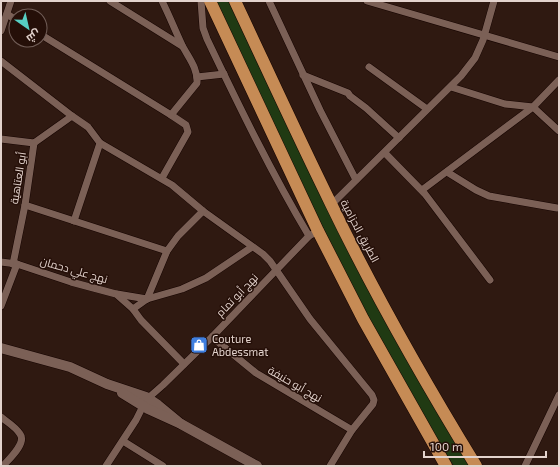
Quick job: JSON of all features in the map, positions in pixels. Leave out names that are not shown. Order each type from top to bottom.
[{"type":"highway","points":[[210,1],[314,233],[445,466]]},
{"type":"highway","name":"الطريق الحزامية","points":[[235,1],[331,205],[438,404],[476,466]]},
{"type":"main road","points":[[2,350],[70,367],[148,404],[257,466]]},
{"type":"street","points":[[1,31],[11,1]]},
{"type":"street","points":[[110,1],[182,46]]},
{"type":"street","points":[[162,1],[182,46],[193,64],[197,77],[197,83],[171,115]]},
{"type":"street","points":[[201,1],[204,28],[247,122],[282,190],[314,233]]},
{"type":"street","points":[[269,1],[303,75],[356,180]]},
{"type":"street","points":[[367,1],[559,57]]},
{"type":"street","points":[[331,205],[385,153],[475,58],[484,36],[494,1]]},
{"type":"street","points":[[48,39],[186,125],[188,132],[162,178]]},
{"type":"street","points":[[1,61],[88,127],[100,143],[162,178],[203,211],[263,254],[270,261],[275,271],[310,319],[372,395],[374,400],[373,404],[352,430],[330,466]]},
{"type":"street","points":[[369,67],[427,109]]},
{"type":"street","points":[[197,77],[224,74]]},
{"type":"street","points":[[303,75],[348,93],[399,138]]},
{"type":"street","points":[[422,190],[533,107],[559,80]]},
{"type":"street","points":[[450,86],[505,104],[533,107],[559,131]]},
{"type":"street","points":[[1,139],[34,143],[72,116]]},
{"type":"street","name":"أبو العتاهية","points":[[1,306],[15,264],[34,143]]},
{"type":"street","points":[[74,221],[100,143]]},
{"type":"street","points":[[385,153],[422,190],[451,226],[490,280]]},
{"type":"street","points":[[447,172],[476,190],[489,196],[557,208]]},
{"type":"street","points":[[25,205],[167,252]]},
{"type":"street","points":[[147,299],[167,252],[178,236],[203,211]]},
{"type":"street","name":"نهج أبو تمام","points":[[106,466],[136,420],[163,385],[314,233]]},
{"type":"street","points":[[133,309],[147,299],[182,289],[206,278],[252,247]]},
{"type":"street","name":"نهج علي دحمان","points":[[1,262],[15,264],[71,282],[116,294],[133,309],[141,320],[184,364]]},
{"type":"street","points":[[116,294],[147,299]]},
{"type":"street","name":"نهج أبو حنيفة","points":[[212,337],[256,373],[352,430]]},
{"type":"street","points":[[525,466],[559,394]]},
{"type":"street","points":[[1,417],[20,433],[22,441],[21,445],[3,466]]},
{"type":"street","points":[[123,440],[163,466]]},
{"type":"green space","points":[[217,1],[228,1],[313,179],[372,296],[436,410],[471,466],[454,466],[378,336],[309,199]]},
{"type":"place","name":"Couture Abdessmat","points":[[199,345]]}]
